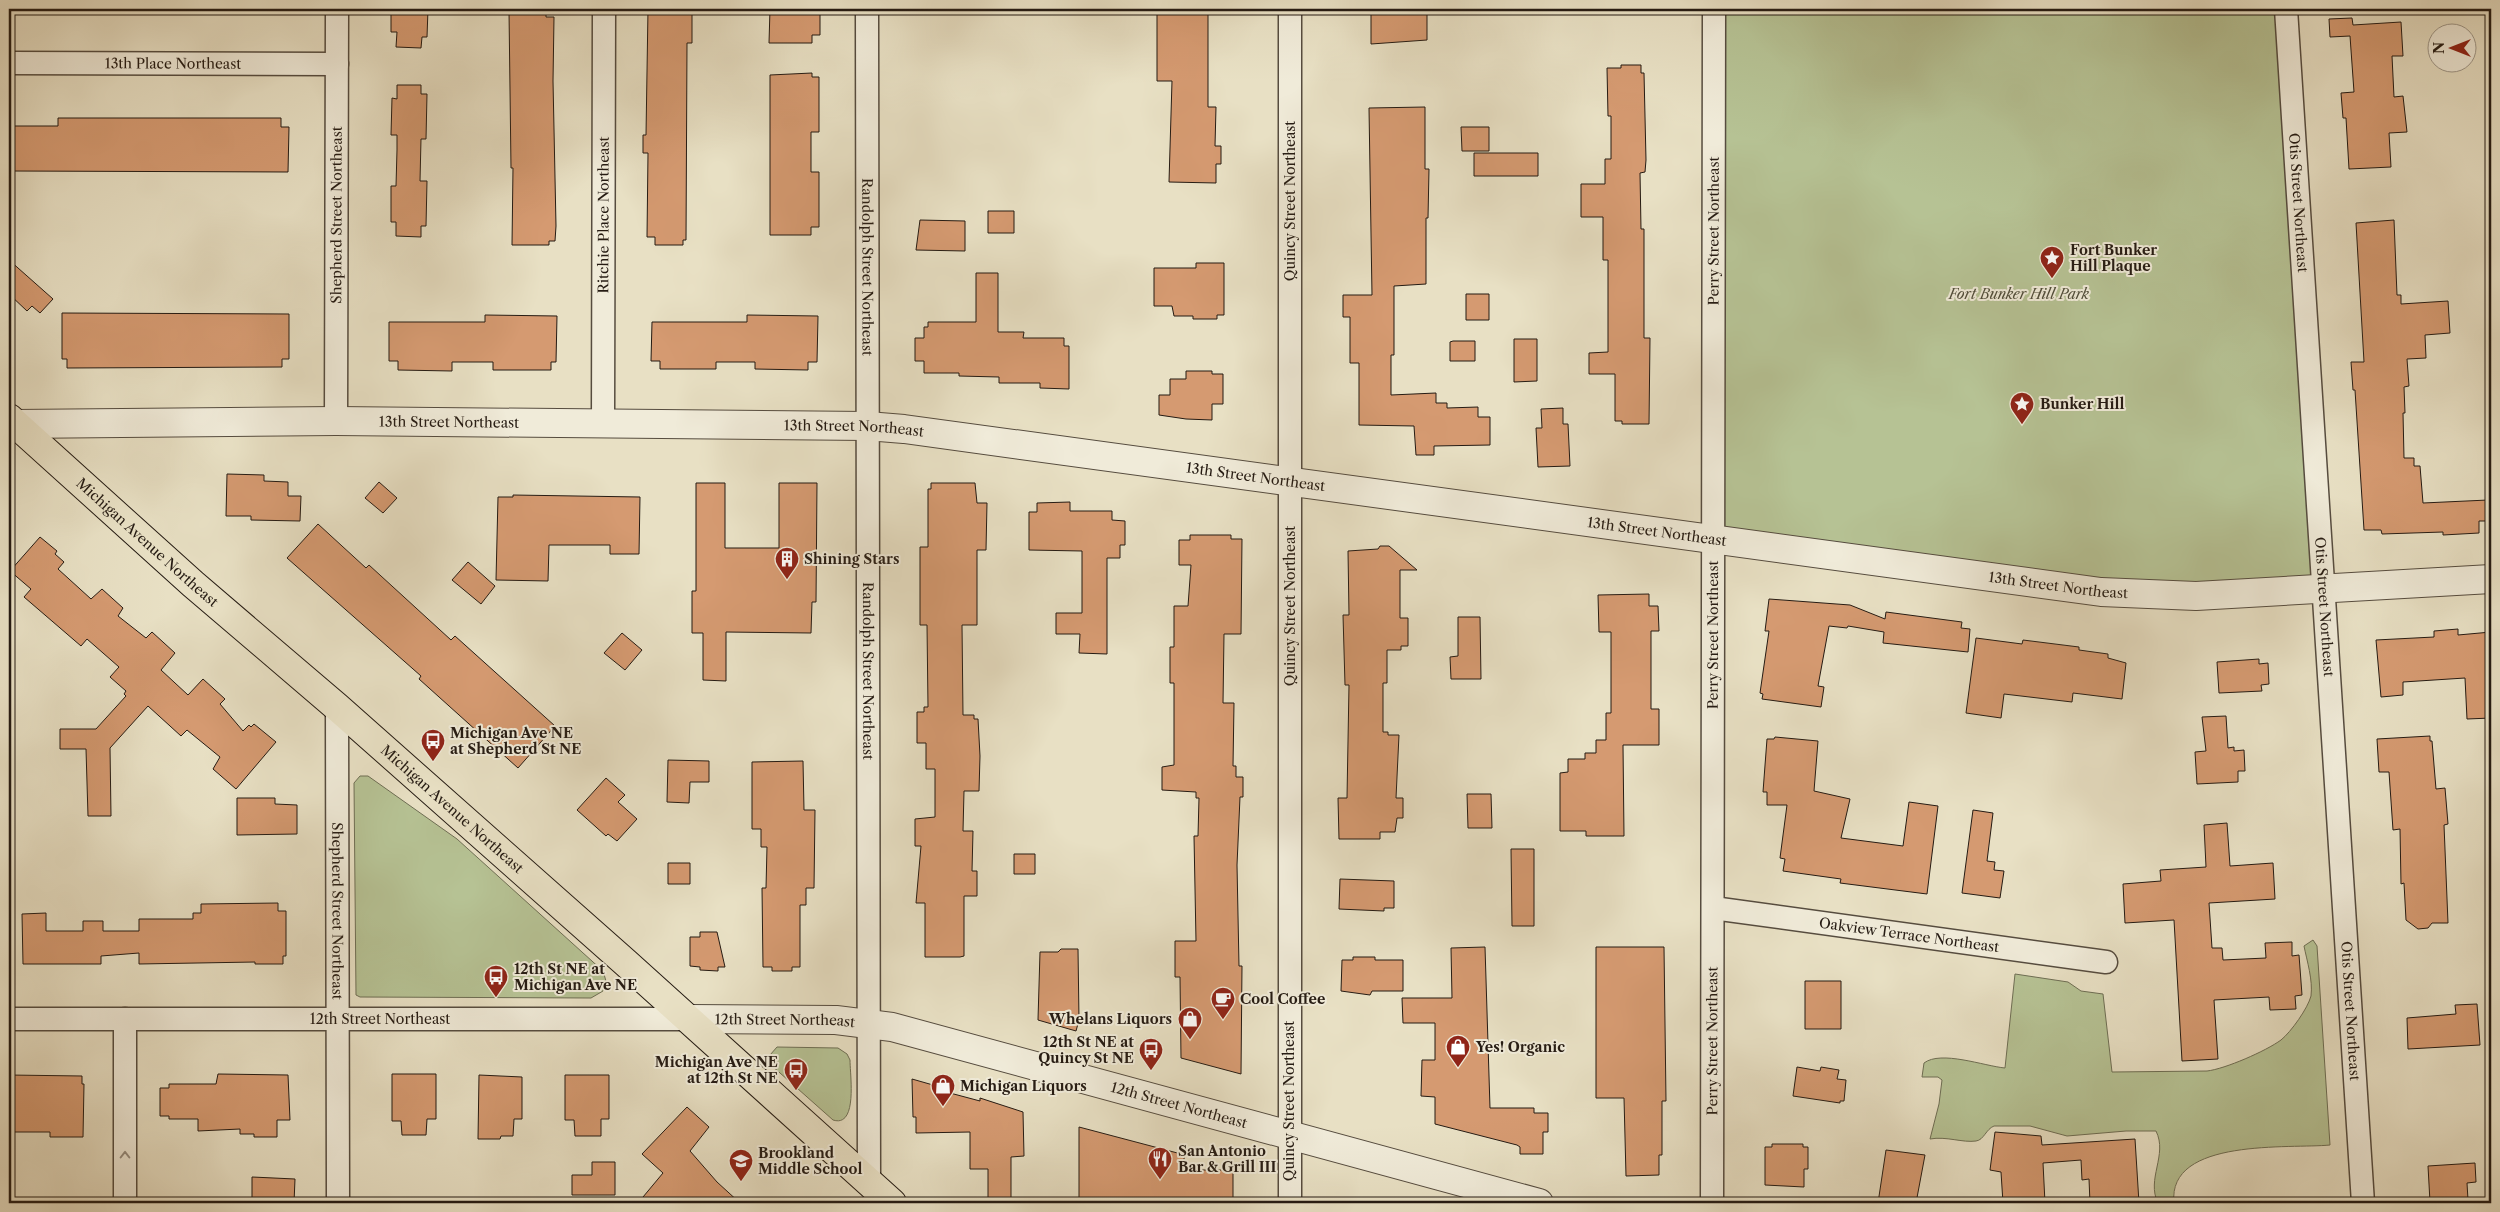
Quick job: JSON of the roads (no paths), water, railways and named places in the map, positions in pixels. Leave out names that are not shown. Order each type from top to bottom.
[{"type":"main road","name":"Michigan Avenue Northeast","points":[[12,421],[193,584],[337,708],[688,1019],[892,1203]]},
{"type":"street","name":"Shepherd Street Northeast","points":[[336,9],[336,421]]},
{"type":"street","name":"Ritchie Place Northeast","points":[[603,423],[604,9]]},
{"type":"street","name":"Randolph Street Northeast","points":[[867,9],[867,980],[869,1023],[869,1184]]},
{"type":"street","name":"Quincy Street Northeast","points":[[1290,9],[1290,1203]]},
{"type":"street","name":"Perry Street Northeast","points":[[1712,1203],[1714,9]]},
{"type":"street","name":"Otis Street Northeast","points":[[2286,9],[2363,1203]]},
{"type":"street","name":"13th Place Northeast","points":[[9,64],[336,64]]},
{"type":"street","name":"13th Street Northeast","points":[[12,421],[336,421],[868,426],[914,430],[2125,594],[2196,596],[2491,579]]},
{"type":"street","name":"Shepherd Street Northeast","points":[[337,708],[338,1203]]},
{"type":"street","name":"Oakview Terrace Northeast","points":[[1712,908],[2106,962]]},
{"type":"street","name":"12th Street Northeast","points":[[9,1019],[814,1019],[869,1023],[892,1026],[1539,1203]]},
{"type":"street","points":[[125,1019],[125,1203]]},
{"type":"place","name":"Fort Bunker Hill Plaque","points":[[2052,279]]},
{"type":"place","name":"Bunker Hill","points":[[2022,425]]},
{"type":"place","name":"Shining Stars","points":[[787,580]]},
{"type":"place","name":"Michigan Ave NE at Shepherd St NE","points":[[433,762]]},
{"type":"place","name":"12th St NE at Michigan Ave NE","points":[[496,998]]},
{"type":"place","name":"Cool Coffee","points":[[1223,1020]]},
{"type":"place","name":"Whelans Liquors","points":[[1190,1040]]},
{"type":"place","name":"Yes! Organic","points":[[1458,1068]]},
{"type":"place","name":"12th St NE at Quincy St NE","points":[[1151,1071]]},
{"type":"place","name":"Michigan Ave NE at 12th St NE","points":[[796,1091]]},
{"type":"place","name":"Michigan Liquors","points":[[943,1107]]},
{"type":"place","name":"San Antonio Bar & Grill III","points":[[1160,1180]]},
{"type":"place","name":"Brookland Middle School","points":[[741,1182]]},
{"type":"park label","name":"Fort Bunker Hill Park","points":[[2019,294]]}]
